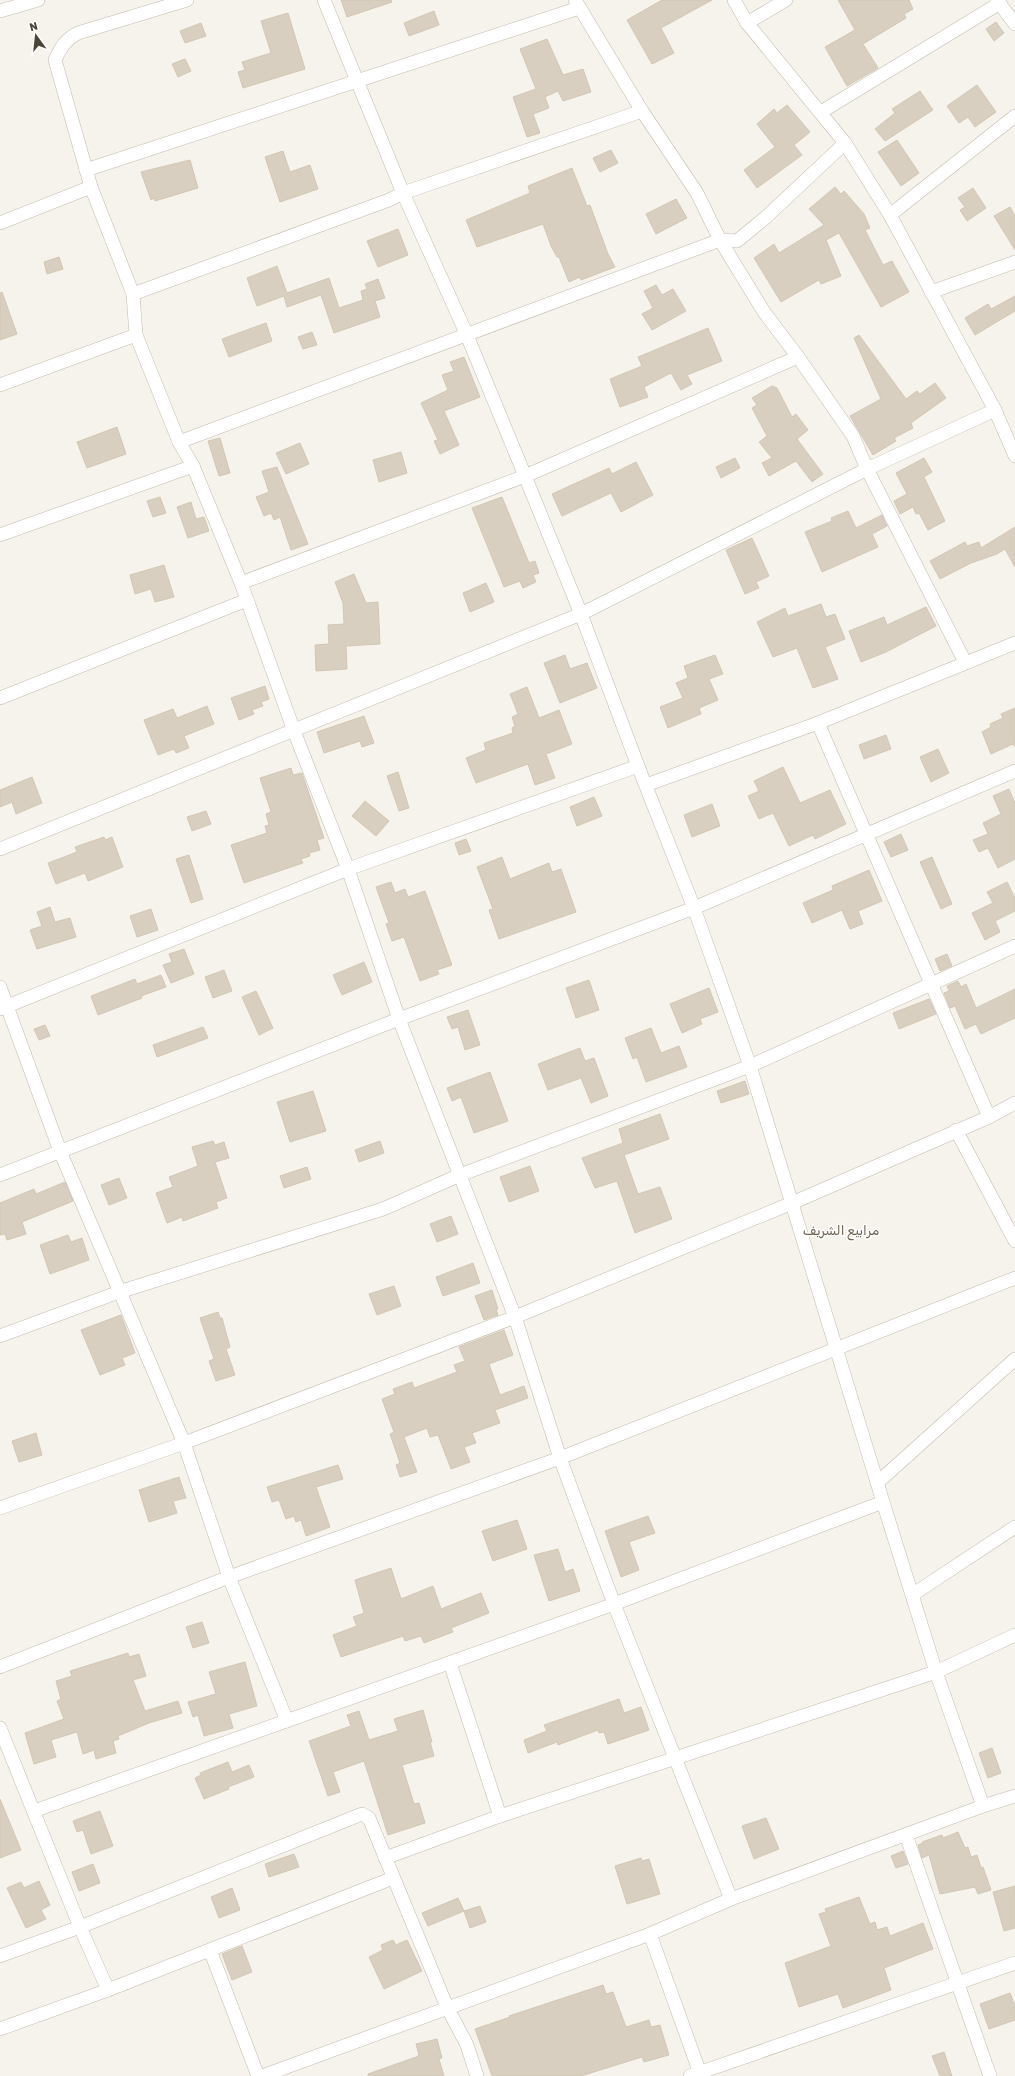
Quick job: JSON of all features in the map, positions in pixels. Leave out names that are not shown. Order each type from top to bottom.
[{"type":"street","points":[[0,11],[38,0]]},
{"type":"street","points":[[187,0],[78,32],[68,39],[59,50],[55,60],[86,170],[91,187],[133,294],[136,335],[179,442],[193,466],[241,583],[294,730],[348,869],[399,1019],[515,1317],[560,1458],[614,1604],[731,1900]]},
{"type":"street","points":[[324,0],[403,193],[466,333],[525,476],[581,614],[638,766],[694,908],[750,1066],[936,1672],[983,1806]]},
{"type":"street","points":[[734,0],[747,23],[845,143],[890,215],[995,410],[1015,456]]},
{"type":"street","points":[[747,23],[786,0]]},
{"type":"street","points":[[821,112],[998,2],[1015,24]]},
{"type":"street","points":[[86,170],[357,81],[577,4],[642,111],[697,193],[720,240],[764,312],[798,357],[853,436],[867,469],[965,662]]},
{"type":"street","points":[[133,294],[403,193],[642,111]]},
{"type":"street","points":[[890,215],[1015,116]]},
{"type":"street","points":[[179,442],[466,333],[720,240],[737,241],[765,218],[845,143]]},
{"type":"street","points":[[0,223],[91,187]]},
{"type":"street","points":[[931,292],[1015,262]]},
{"type":"street","points":[[0,385],[136,335]]},
{"type":"street","points":[[241,583],[525,476],[798,357]]},
{"type":"street","points":[[0,849],[581,614],[867,469],[995,410]]},
{"type":"street","points":[[0,535],[193,466]]},
{"type":"street","points":[[0,698],[247,600]]},
{"type":"street","points":[[646,785],[818,723],[965,662],[1015,643]]},
{"type":"street","points":[[818,723],[868,835],[930,983],[989,1117]]},
{"type":"street","points":[[4,1008],[348,869],[638,766]]},
{"type":"street","points":[[0,1175],[399,1019],[694,908],[1015,772]]},
{"type":"street","points":[[0,1336],[119,1292],[383,1208],[460,1175],[750,1066],[930,983],[1015,946]]},
{"type":"street","points":[[0,987],[4,1008],[60,1151],[184,1443],[228,1577],[287,1721]]},
{"type":"street","points":[[0,1508],[184,1443],[515,1317],[792,1203],[956,1130],[989,1117],[1015,1103]]},
{"type":"street","points":[[956,1130],[1015,1241],[1015,1252]]},
{"type":"street","points":[[0,1667],[228,1577],[560,1458],[1015,1278]]},
{"type":"street","points":[[877,1483],[1015,1359]]},
{"type":"street","points":[[34,1811],[614,1604],[883,1502]]},
{"type":"street","points":[[912,1595],[1015,1527]]},
{"type":"street","points":[[385,1858],[500,1816],[936,1672],[1015,1634]]},
{"type":"street","points":[[450,1663],[500,1816]]},
{"type":"street","points":[[0,1728],[80,1927],[108,1990]]},
{"type":"street","points":[[262,2076],[447,2007],[650,1934],[731,1900],[983,1806],[1015,1796]]},
{"type":"street","points":[[0,1956],[80,1927],[362,1814],[369,1818],[447,2007],[467,2045],[477,2076]]},
{"type":"street","points":[[906,1836],[990,2076]]},
{"type":"street","points":[[0,2029],[108,1990],[393,1878]]},
{"type":"street","points":[[650,1934],[697,2075],[1015,1963]]},
{"type":"street","points":[[210,1950],[258,2076]]},
{"type":"building","points":[[341,0],[391,0],[392,2],[347,17]]},
{"type":"building","points":[[662,0],[712,0],[661,28],[674,53],[652,64],[627,20]]},
{"type":"building","points":[[838,0],[909,0],[913,9],[904,14],[906,18],[863,44],[878,68],[847,86],[825,47],[855,30]]},
{"type":"building","points":[[434,11],[439,25],[409,36],[404,23]]},
{"type":"building","points":[[288,13],[305,69],[243,88],[238,72],[245,70],[242,62],[271,53],[261,21]]},
{"type":"building","points":[[996,22],[1004,33],[994,41],[986,29]]},
{"type":"building","points":[[201,23],[206,36],[185,43],[180,31]]},
{"type":"building","points":[[547,39],[563,75],[583,69],[591,92],[563,101],[558,91],[545,97],[549,108],[533,114],[540,133],[527,137],[513,97],[536,89],[520,49]]},
{"type":"building","points":[[185,59],[191,71],[178,77],[172,64]]},
{"type":"building","points":[[977,85],[996,112],[975,127],[968,117],[959,123],[947,106]]},
{"type":"building","points":[[920,91],[933,110],[885,141],[875,129],[895,113],[892,109]]},
{"type":"building","points":[[787,105],[810,132],[794,145],[802,155],[757,188],[744,170],[775,147],[757,124],[774,109],[777,113]]},
{"type":"building","points":[[897,140],[919,173],[901,186],[878,152]]},
{"type":"building","points":[[611,150],[618,163],[600,172],[593,158]]},
{"type":"building","points":[[283,151],[290,172],[310,165],[318,189],[280,202],[265,157]]},
{"type":"building","points":[[190,160],[198,188],[155,201],[154,198],[151,200],[141,172]]},
{"type":"building","points":[[572,168],[587,206],[590,205],[608,254],[615,267],[581,280],[580,277],[569,282],[559,257],[557,257],[551,246],[543,224],[477,247],[466,220],[530,193],[528,186]]},
{"type":"building","points":[[835,187],[841,194],[844,191],[864,214],[870,228],[865,230],[883,265],[892,261],[909,292],[881,307],[839,233],[826,240],[841,276],[821,284],[819,280],[781,302],[754,258],[774,244],[779,253],[824,225],[809,209]]},
{"type":"building","points":[[973,188],[986,208],[967,221],[960,210],[965,207],[958,198]]},
{"type":"building","points":[[676,199],[687,218],[656,234],[646,214]]},
{"type":"building","points":[[1010,207],[1015,216],[1015,250],[994,216]]},
{"type":"building","points":[[398,229],[408,255],[378,267],[367,241]]},
{"type":"building","points":[[59,257],[63,269],[47,274],[44,262]]},
{"type":"building","points":[[277,266],[287,293],[329,278],[339,308],[363,300],[361,291],[367,289],[365,284],[378,279],[385,298],[375,301],[380,317],[334,333],[321,295],[287,307],[284,296],[257,306],[247,278]]},
{"type":"building","points":[[656,285],[662,295],[673,289],[686,311],[652,330],[642,314],[653,308],[644,291]]},
{"type":"building","points":[[2,292],[17,334],[0,340],[0,293]]},
{"type":"building","points":[[1015,296],[1015,311],[975,335],[965,318],[988,304],[991,309]]},
{"type":"building","points":[[266,323],[272,341],[229,357],[222,339]]},
{"type":"building","points":[[708,328],[722,361],[687,375],[692,384],[681,390],[671,373],[644,387],[648,397],[620,407],[610,379],[642,366],[638,357]]},
{"type":"building","points":[[312,332],[317,345],[303,349],[298,337]]},
{"type":"building","points":[[859,335],[906,399],[917,391],[920,394],[935,383],[946,398],[911,423],[913,428],[894,438],[896,441],[873,455],[850,416],[881,399],[854,338]]},
{"type":"building","points":[[464,357],[480,397],[444,411],[459,445],[440,454],[434,441],[438,440],[421,403],[448,390],[442,375],[454,371],[450,362]]},
{"type":"building","points":[[772,386],[777,388],[792,417],[796,414],[808,430],[797,439],[823,474],[812,482],[796,461],[769,476],[762,463],[772,458],[759,442],[767,436],[752,408],[757,405],[752,398]]},
{"type":"building","points":[[117,427],[126,454],[87,468],[77,442]]},
{"type":"building","points":[[220,438],[230,473],[219,476],[208,441]]},
{"type":"building","points":[[300,443],[309,464],[286,474],[276,453]]},
{"type":"building","points":[[401,452],[407,473],[379,482],[373,460]]},
{"type":"building","points":[[735,458],[740,468],[721,478],[716,467]]},
{"type":"building","points":[[924,458],[932,472],[924,477],[945,521],[928,530],[919,513],[916,514],[913,507],[900,514],[894,501],[907,494],[896,473]]},
{"type":"building","points":[[636,462],[653,495],[621,512],[611,493],[562,516],[552,494],[609,468],[612,474]]},
{"type":"building","points":[[277,467],[308,544],[291,550],[280,517],[274,520],[271,513],[264,516],[256,497],[269,492],[262,471]]},
{"type":"building","points":[[160,497],[166,513],[153,517],[147,501]]},
{"type":"building","points":[[502,497],[529,563],[535,561],[539,573],[533,575],[536,582],[523,588],[520,581],[504,587],[472,508]]},
{"type":"building","points":[[191,502],[196,519],[204,517],[209,531],[188,538],[177,507]]},
{"type":"building","points":[[848,511],[856,528],[882,515],[887,526],[872,534],[878,547],[822,572],[805,532],[832,521],[831,518]]},
{"type":"building","points":[[1015,527],[1015,567],[1005,549],[997,554],[971,563],[940,579],[930,561],[965,542],[967,546],[979,542],[981,548]]},
{"type":"building","points":[[752,538],[769,576],[756,582],[759,588],[745,594],[726,550]]},
{"type":"building","points":[[164,565],[174,597],[155,602],[151,589],[135,594],[130,575]]},
{"type":"building","points":[[354,574],[366,603],[378,602],[380,644],[346,646],[347,669],[316,671],[315,645],[329,644],[328,625],[344,624],[343,603],[335,582]]},
{"type":"building","points":[[486,583],[494,602],[470,612],[463,593]]},
{"type":"building","points":[[821,604],[826,617],[835,614],[845,639],[825,647],[838,679],[813,688],[797,648],[773,657],[757,622],[785,608],[788,616]]},
{"type":"building","points":[[926,607],[936,626],[886,652],[861,662],[849,631],[884,617],[887,625]]},
{"type":"building","points":[[565,655],[570,669],[587,663],[597,688],[560,703],[544,663]]},
{"type":"building","points":[[715,655],[723,674],[709,679],[718,700],[699,708],[701,714],[668,728],[660,707],[683,698],[676,683],[688,678],[684,666]]},
{"type":"building","points":[[265,686],[269,699],[261,702],[263,706],[252,710],[254,714],[239,720],[231,698]]},
{"type":"building","points":[[527,687],[539,718],[559,710],[572,744],[546,754],[555,778],[535,785],[528,764],[476,783],[466,758],[486,750],[484,743],[513,733],[512,728],[515,726],[512,717],[518,714],[510,694]]},
{"type":"building","points":[[207,706],[214,724],[184,736],[189,748],[176,753],[174,749],[158,755],[144,720],[173,709],[177,718]]},
{"type":"building","points":[[1015,708],[1015,747],[1013,744],[991,754],[982,732],[991,727],[990,724],[1003,718],[1001,714]]},
{"type":"building","points":[[364,716],[374,743],[362,747],[360,741],[324,753],[317,732]]},
{"type":"building","points":[[886,735],[891,749],[864,759],[859,745]]},
{"type":"building","points":[[938,749],[949,773],[931,782],[920,757]]},
{"type":"building","points":[[783,767],[800,803],[830,790],[846,824],[815,839],[813,835],[789,846],[773,813],[759,819],[748,796],[759,791],[754,781]]},
{"type":"building","points":[[291,768],[293,775],[302,773],[324,838],[317,840],[320,850],[309,853],[310,856],[301,859],[303,863],[244,883],[231,845],[267,833],[265,826],[269,825],[266,814],[271,812],[260,778]]},
{"type":"building","points":[[398,772],[409,808],[399,811],[387,776]]},
{"type":"building","points":[[32,777],[42,803],[16,814],[12,802],[0,807],[0,790]]},
{"type":"building","points":[[1009,789],[1015,803],[1015,859],[998,868],[988,848],[979,852],[973,840],[988,834],[983,823],[1001,814],[993,796]]},
{"type":"building","points":[[594,797],[602,816],[577,826],[570,807]]},
{"type":"building","points":[[365,801],[389,821],[376,836],[352,816]]},
{"type":"building","points":[[712,804],[720,826],[692,837],[684,815]]},
{"type":"building","points":[[206,811],[211,824],[192,831],[187,817]]},
{"type":"building","points":[[901,834],[908,850],[891,857],[884,842]]},
{"type":"building","points":[[104,837],[105,840],[112,837],[123,867],[88,881],[85,873],[56,884],[48,863],[77,852],[75,847]]},
{"type":"building","points":[[466,839],[471,851],[459,855],[455,843]]},
{"type":"building","points":[[189,855],[203,899],[191,903],[176,859]]},
{"type":"building","points":[[502,857],[510,879],[549,863],[552,872],[561,869],[576,912],[499,939],[489,910],[493,909],[477,867]]},
{"type":"building","points":[[932,857],[952,904],[941,909],[920,862]]},
{"type":"building","points":[[869,870],[882,901],[858,911],[863,924],[850,929],[842,910],[812,923],[803,903],[833,890],[832,886]]},
{"type":"building","points":[[391,882],[395,893],[405,889],[408,897],[425,891],[452,965],[437,970],[439,974],[420,981],[404,937],[392,941],[386,924],[389,923],[376,887]]},
{"type":"building","points":[[1007,882],[1015,898],[1015,911],[995,921],[1000,932],[985,940],[972,913],[993,903],[987,892]]},
{"type":"building","points":[[50,907],[55,922],[70,918],[76,937],[37,949],[30,930],[42,926],[37,912]]},
{"type":"building","points":[[151,909],[158,930],[137,937],[130,916]]},
{"type":"building","points":[[184,949],[194,974],[171,983],[163,965],[172,962],[169,954]]},
{"type":"building","points":[[947,954],[952,966],[940,971],[935,959]]},
{"type":"building","points":[[364,962],[372,982],[342,995],[333,975]]},
{"type":"building","points":[[224,970],[232,991],[213,998],[205,977]]},
{"type":"building","points":[[161,975],[166,987],[98,1015],[91,996],[135,979],[137,984]]},
{"type":"building","points":[[589,980],[599,1010],[576,1018],[566,988]]},
{"type":"building","points":[[958,981],[961,987],[966,984],[976,1008],[1015,989],[1015,1018],[981,1034],[976,1024],[965,1029],[955,1006],[950,1008],[944,993],[949,991],[947,986]]},
{"type":"building","points":[[709,988],[718,1012],[700,1019],[702,1024],[682,1033],[670,1004]]},
{"type":"building","points":[[256,991],[273,1028],[259,1035],[242,997]]},
{"type":"building","points":[[929,999],[936,1014],[899,1029],[893,1013]]},
{"type":"building","points":[[468,1010],[480,1045],[465,1050],[458,1027],[452,1029],[447,1017]]},
{"type":"building","points":[[45,1025],[50,1036],[39,1040],[34,1029]]},
{"type":"building","points":[[203,1027],[208,1038],[157,1057],[153,1045]]},
{"type":"building","points":[[651,1028],[661,1053],[679,1046],[687,1067],[646,1082],[637,1057],[633,1059],[625,1038]]},
{"type":"building","points":[[580,1048],[585,1061],[594,1058],[608,1096],[591,1103],[581,1078],[548,1090],[538,1064]]},
{"type":"building","points":[[490,1072],[508,1121],[474,1133],[461,1097],[452,1101],[447,1088]]},
{"type":"building","points":[[745,1081],[749,1094],[721,1103],[717,1091]]},
{"type":"building","points":[[313,1091],[326,1131],[290,1142],[277,1102]]},
{"type":"building","points":[[660,1114],[669,1139],[624,1155],[638,1194],[660,1187],[672,1219],[635,1233],[617,1181],[595,1188],[582,1158],[623,1143],[619,1129]]},
{"type":"building","points":[[213,1141],[215,1145],[224,1142],[229,1158],[215,1162],[227,1198],[216,1202],[218,1208],[183,1221],[182,1217],[167,1223],[156,1193],[173,1187],[169,1177],[198,1166],[192,1147]]},
{"type":"building","points":[[380,1141],[384,1153],[359,1162],[355,1150]]},
{"type":"building","points":[[530,1166],[539,1191],[509,1202],[500,1177]]},
{"type":"building","points":[[307,1167],[311,1179],[284,1188],[280,1176]]},
{"type":"building","points":[[119,1178],[127,1198],[109,1205],[101,1185]]},
{"type":"building","points":[[65,1182],[73,1201],[22,1222],[26,1234],[7,1240],[5,1234],[0,1235],[0,1203],[34,1189],[36,1194]]},
{"type":"building","points":[[451,1216],[458,1234],[437,1242],[430,1224]]},
{"type":"building","points":[[68,1235],[71,1242],[82,1238],[89,1260],[50,1274],[40,1245]]},
{"type":"building","points":[[473,1263],[480,1283],[443,1296],[436,1277]]},
{"type":"building","points":[[394,1286],[401,1306],[377,1315],[369,1294]]},
{"type":"building","points":[[492,1290],[498,1309],[496,1309],[498,1315],[484,1320],[475,1296]]},
{"type":"building","points":[[218,1312],[220,1318],[222,1318],[230,1347],[226,1349],[235,1375],[216,1381],[209,1361],[214,1359],[200,1318]]},
{"type":"building","points":[[121,1315],[135,1353],[122,1358],[125,1365],[100,1375],[81,1330]]},
{"type":"building","points":[[504,1330],[513,1355],[489,1364],[500,1395],[524,1386],[528,1398],[495,1410],[500,1423],[472,1433],[476,1443],[464,1447],[470,1462],[451,1469],[438,1435],[430,1437],[427,1428],[404,1437],[417,1472],[400,1477],[396,1465],[400,1463],[390,1434],[394,1432],[382,1399],[395,1394],[393,1389],[412,1382],[414,1388],[457,1372],[454,1365],[465,1361],[459,1347]]},
{"type":"building","points":[[36,1433],[42,1455],[19,1462],[12,1441]]},
{"type":"building","points":[[338,1465],[343,1479],[316,1487],[330,1527],[306,1536],[301,1520],[296,1522],[294,1516],[286,1519],[279,1500],[272,1502],[267,1487]]},
{"type":"building","points":[[179,1477],[186,1498],[173,1501],[177,1513],[149,1522],[139,1490]]},
{"type":"building","points":[[648,1516],[655,1533],[629,1542],[639,1570],[621,1577],[605,1531]]},
{"type":"building","points":[[517,1520],[527,1549],[493,1561],[482,1531]]},
{"type":"building","points":[[558,1549],[565,1572],[573,1569],[580,1591],[549,1601],[534,1555]]},
{"type":"building","points":[[391,1568],[401,1599],[433,1586],[441,1609],[481,1593],[489,1613],[451,1628],[453,1632],[424,1643],[421,1636],[405,1641],[403,1636],[341,1657],[333,1635],[357,1626],[353,1617],[364,1613],[355,1580]]},
{"type":"building","points":[[202,1622],[209,1643],[193,1648],[186,1627]]},
{"type":"building","points":[[128,1653],[129,1657],[139,1654],[146,1676],[133,1680],[145,1711],[178,1701],[182,1713],[149,1723],[118,1736],[119,1739],[113,1741],[116,1753],[96,1759],[94,1750],[83,1754],[77,1732],[51,1740],[56,1757],[34,1764],[25,1733],[64,1719],[57,1701],[61,1699],[56,1681],[72,1676],[70,1671]]},
{"type":"building","points":[[245,1662],[257,1706],[229,1714],[233,1728],[204,1736],[198,1715],[193,1717],[188,1702],[216,1694],[209,1672]]},
{"type":"building","points":[[619,1699],[624,1713],[641,1707],[649,1730],[608,1744],[604,1732],[599,1733],[598,1730],[558,1745],[557,1742],[528,1753],[524,1740],[547,1731],[544,1725]]},
{"type":"building","points":[[423,1710],[432,1742],[430,1742],[434,1756],[402,1765],[414,1804],[419,1803],[425,1823],[388,1835],[364,1761],[333,1772],[340,1792],[328,1796],[309,1741],[351,1726],[347,1715],[359,1711],[369,1740],[398,1731],[394,1719]]},
{"type":"building","points":[[992,1748],[1001,1773],[988,1778],[979,1753]]},
{"type":"building","points":[[228,1762],[232,1772],[249,1765],[254,1777],[228,1787],[229,1789],[204,1799],[195,1778],[201,1775],[200,1773]]},
{"type":"building","points":[[0,1799],[21,1850],[0,1858]]},
{"type":"building","points":[[100,1811],[113,1846],[91,1854],[83,1830],[77,1832],[73,1821]]},
{"type":"building","points":[[766,1818],[779,1849],[754,1859],[742,1826]]},
{"type":"building","points":[[958,1832],[965,1848],[968,1847],[971,1857],[977,1855],[991,1890],[978,1894],[975,1887],[940,1894],[929,1855],[922,1858],[918,1845],[923,1843],[922,1842],[942,1835],[943,1838]]},
{"type":"building","points":[[903,1851],[908,1864],[896,1868],[891,1856]]},
{"type":"building","points":[[294,1854],[299,1867],[269,1877],[265,1864]]},
{"type":"building","points":[[641,1858],[642,1861],[649,1859],[660,1894],[627,1904],[615,1866]]},
{"type":"building","points":[[93,1864],[100,1883],[79,1891],[72,1872]]},
{"type":"building","points":[[39,1881],[50,1905],[41,1910],[46,1919],[26,1928],[7,1888],[21,1882],[24,1888]]},
{"type":"building","points":[[1015,1886],[1015,1928],[1004,1931],[993,1892]]},
{"type":"building","points":[[232,1888],[240,1910],[219,1918],[211,1897]]},
{"type":"building","points":[[859,1897],[870,1924],[875,1922],[877,1930],[887,1927],[890,1936],[923,1923],[933,1949],[884,1968],[891,1990],[843,2008],[838,1994],[799,2007],[785,1963],[831,1946],[819,1914],[826,1912],[825,1909]]},
{"type":"building","points":[[458,1898],[464,1911],[428,1926],[422,1913]]},
{"type":"building","points":[[480,1906],[486,1922],[470,1928],[464,1911]]},
{"type":"building","points":[[393,1940],[396,1945],[407,1940],[422,1971],[384,1989],[369,1957],[383,1950],[381,1945]]},
{"type":"building","points":[[242,1946],[252,1972],[232,1980],[222,1954]]},
{"type":"building","points":[[603,1985],[606,1994],[613,1992],[626,2027],[649,2020],[651,2027],[660,2025],[669,2055],[644,2062],[642,2057],[581,2076],[492,2076],[475,2029],[510,2017],[509,2016]]},
{"type":"building","points":[[1010,1993],[1015,2006],[1015,2020],[989,2029],[980,2004]]},
{"type":"building","points":[[437,2039],[442,2058],[439,2059],[444,2076],[368,2076],[368,2074],[416,2057],[419,2055],[416,2044]]},
{"type":"building","points":[[944,2052],[952,2076],[940,2076],[932,2056]]},
{"type":"district","name":"مرابيع الشريف","points":[[841,1230]]}]
